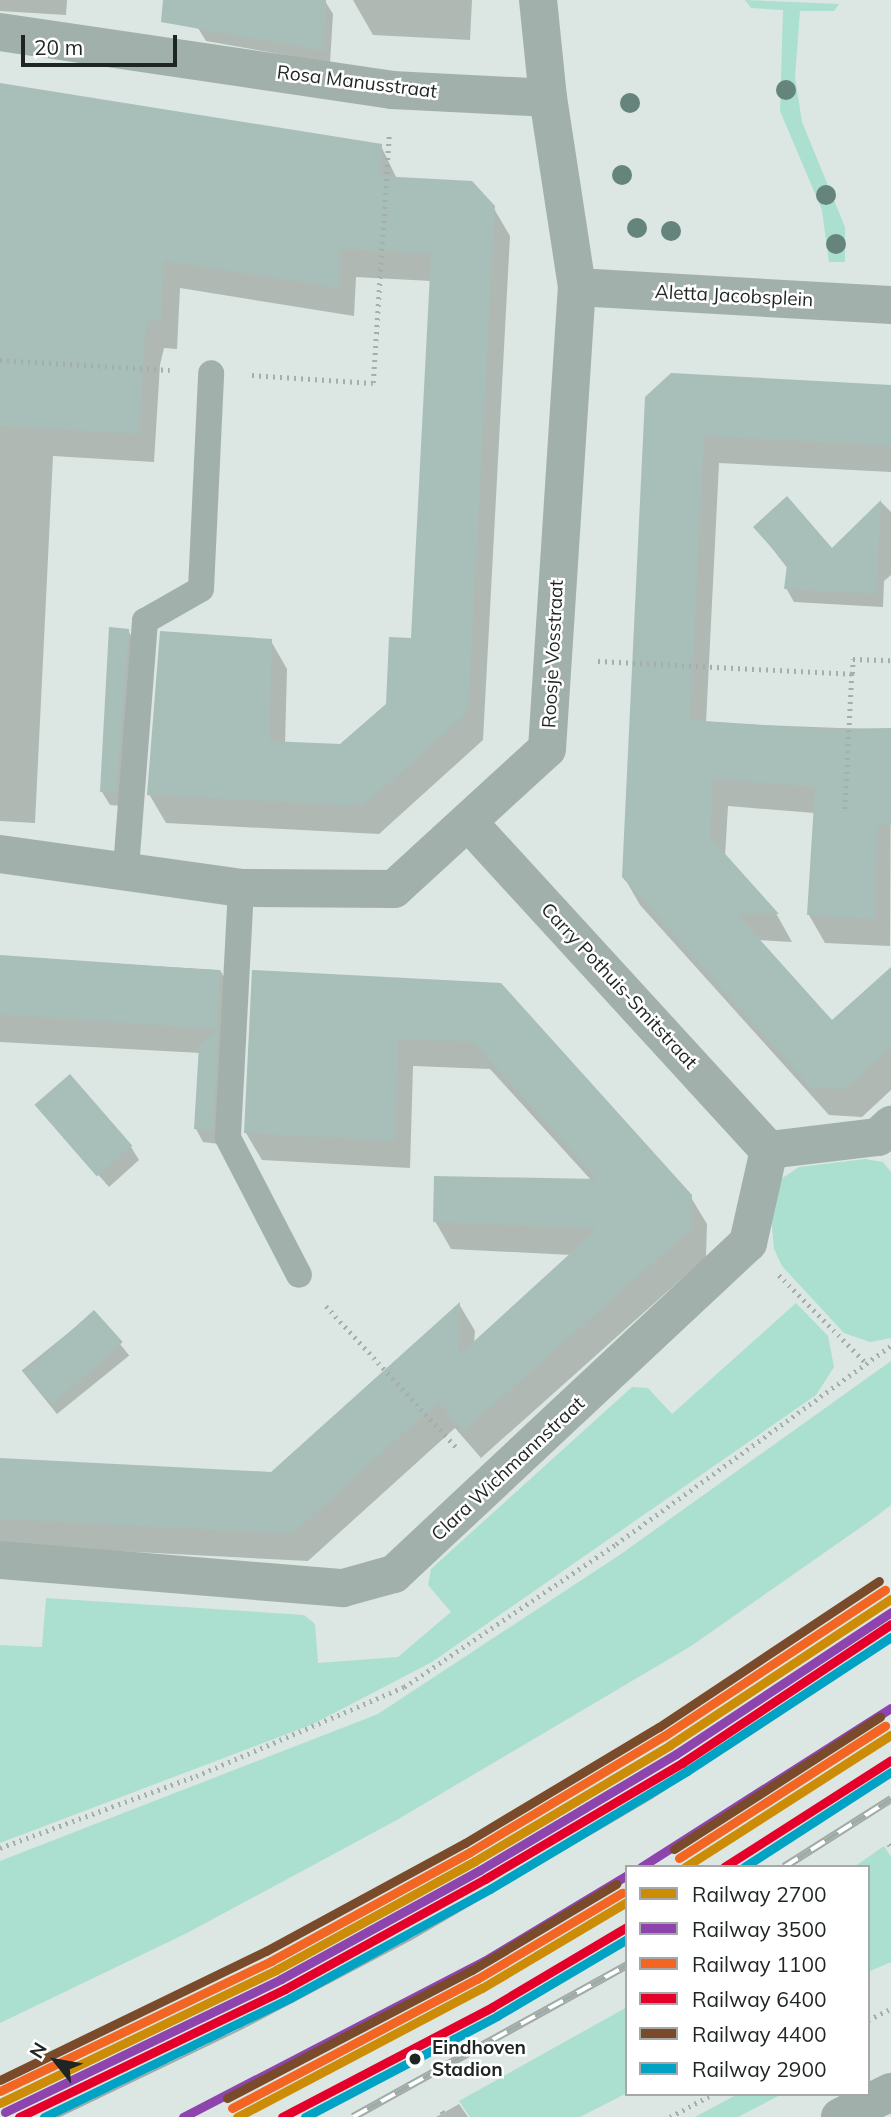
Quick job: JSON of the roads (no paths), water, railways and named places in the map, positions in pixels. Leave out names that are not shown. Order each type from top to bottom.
[{"type":"main road","points":[[840,2117],[891,2092]]},
{"type":"street","name":"Roosje Vosstraat","points":[[0,854],[126,868],[241,888],[394,889],[547,748],[577,287],[548,98],[538,0]]},
{"type":"street","name":"Rosa Manusstraat","points":[[0,32],[392,90],[548,98]]},
{"type":"street","name":"Aletta Jacobsplein","points":[[577,287],[891,304]]},
{"type":"street","name":"Carry Pothuis-Smitstraat","points":[[468,822],[769,1150]]},
{"type":"street","points":[[769,1150],[877,1137],[891,1125]]},
{"type":"street","name":"Clara Wichmannstraat","points":[[0,1560],[343,1588],[394,1574],[492,1485],[748,1242],[769,1150]]},
{"type":"lane","points":[[126,868],[145,621],[201,589],[211,373]]},
{"type":"lane","points":[[241,888],[228,1138],[299,1275]]},
{"type":"railway","points":[[51,2117],[244,2024],[409,1937],[651,1795],[891,1638]]},
{"type":"railway","points":[[787,1865],[891,1799]]},
{"type":"railway","points":[[353,2117],[625,1966]]},
{"type":"rail line","name":"4400","points":[[0,2080],[266,1951],[465,1843],[659,1727],[879,1581]]},
{"type":"rail line","name":"1100","points":[[0,2091],[271,1961],[470,1852],[664,1736],[885,1590]]},
{"type":"rail line","name":"2700","points":[[0,2103],[276,1970],[475,1861],[670,1745],[891,1599]]},
{"type":"rail line","name":"3500","points":[[5,2112],[281,1979],[480,1870],[676,1754],[891,1612]]},
{"type":"rail line","name":"6400","points":[[19,2117],[285,1989],[485,1879],[682,1763],[891,1624]]},
{"type":"rail line","name":"2900","points":[[44,2117],[290,1998],[490,1889],[687,1771],[891,1637]]},
{"type":"rail line","name":"3500","points":[[644,1865],[891,1708]]},
{"type":"rail line","name":"4400","points":[[674,1849],[880,1717]]},
{"type":"rail line","name":"1100","points":[[679,1858],[885,1726]]},
{"type":"rail line","name":"2700","points":[[688,1865],[891,1735]]},
{"type":"rail line","name":"6400","points":[[727,1865],[891,1760]]},
{"type":"rail line","name":"2900","points":[[747,1865],[891,1772]]},
{"type":"rail line","name":"3500","points":[[183,2117],[484,1961],[625,1876]]},
{"type":"rail line","name":"4400","points":[[227,2098],[472,1970],[616,1884]]},
{"type":"rail line","name":"1100","points":[[232,2108],[477,1979],[622,1893]]},
{"type":"rail line","name":"2700","points":[[237,2117],[482,1988],[625,1903]]},
{"type":"rail line","name":"6400","points":[[282,2117],[492,2007],[625,1928]]},
{"type":"rail line","name":"2900","points":[[305,2117],[497,2016],[625,1940]]},
{"type":"place","name":"Eindhoven Stadion","points":[[415,2059]]}]
